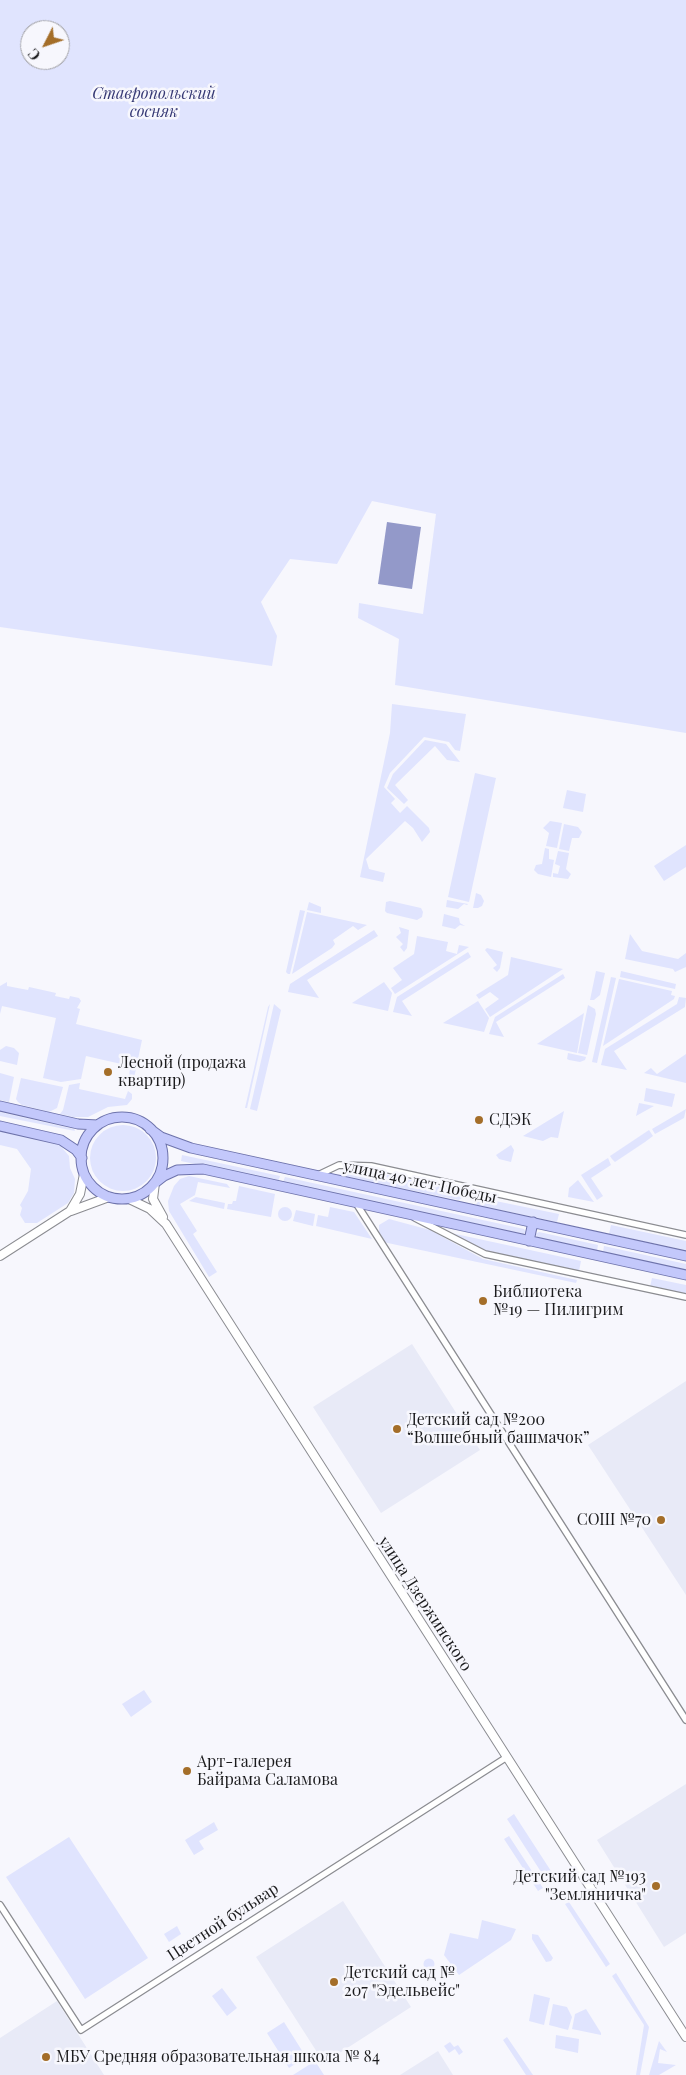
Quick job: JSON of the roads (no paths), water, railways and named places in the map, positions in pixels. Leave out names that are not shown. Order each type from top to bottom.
[{"type":"main road","points":[[0,1106],[78,1124],[98,1125],[116,1118],[141,1122],[150,1129],[161,1144],[163,1155],[160,1174],[155,1183],[153,1199],[166,1224]]},
{"type":"main road","points":[[70,1211],[80,1194],[84,1174],[82,1158],[86,1139],[98,1125]]},
{"type":"main road","points":[[0,1126],[61,1140],[76,1150],[82,1158]]},
{"type":"main road","name":"улица 40 лет Победы","points":[[150,1129],[161,1137],[191,1148],[686,1256]]},
{"type":"main road","name":"улица 40 лет Победы","points":[[155,1183],[177,1170],[203,1169],[686,1275]]},
{"type":"main road","points":[[84,1174],[92,1186],[109,1197]]},
{"type":"main road","points":[[0,1256],[70,1211],[109,1197],[129,1199],[140,1195],[155,1183]]},
{"type":"main road","name":"улица Дзержинского","points":[[129,1199],[150,1209],[166,1224],[686,2037]]},
{"type":"main road","points":[[529,1241],[533,1222]]},
{"type":"street","points":[[317,1175],[340,1165],[371,1166],[686,1235]]},
{"type":"street","points":[[356,1203],[686,1720]]},
{"type":"street","points":[[407,1214],[485,1254],[686,1297]]},
{"type":"street","name":"Цветной бульвар","points":[[0,1905],[81,2030],[507,1757]]},
{"type":"water","points":[[387,522],[421,527],[412,589],[378,584]]},
{"type":"place","name":"Лесной (продажа квартир)","points":[[108,1072]]},
{"type":"place","name":"СДЭК","points":[[479,1120]]},
{"type":"place","name":"Библиотека №19 — Пилигрим","points":[[483,1301]]},
{"type":"place","name":"Детский сад №200 “Волшебный башмачок”","points":[[397,1429]]},
{"type":"place","name":"СОШ №70","points":[[661,1520]]},
{"type":"place","name":"Арт-галерея Байрама Саламова","points":[[187,1771]]},
{"type":"place","name":"Детский сад №193 \"Земляничка\"","points":[[656,1886]]},
{"type":"place","name":"Детский сад № 207 \"Эдельвейс\"","points":[[334,1982]]},
{"type":"place","name":"МБУ Средняя образовательная школа № 84","points":[[46,2057]]},
{"type":"park label","name":"Ставропольский сосняк","points":[[154,103]]}]
